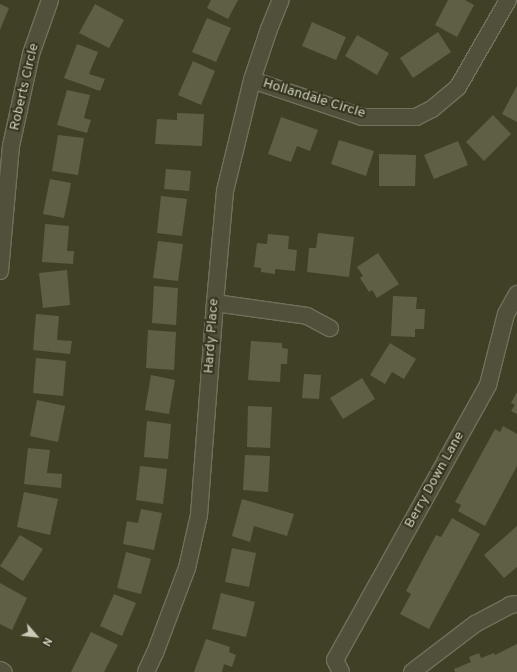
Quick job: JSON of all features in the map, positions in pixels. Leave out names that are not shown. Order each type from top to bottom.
[{"type":"street","name":"Roberts Circle","points":[[0,271],[11,146],[31,54],[50,0]]},
{"type":"street","name":"Hardy Place","points":[[146,672],[155,653],[187,568],[199,515],[225,191],[252,80],[269,29],[281,0]]},
{"type":"street","name":"Hollandale Circle","points":[[252,80],[362,117],[416,116],[432,108],[458,87],[508,0]]},
{"type":"street","name":"Berry Down Lane","points":[[335,668],[488,385],[506,314],[517,294]]},
{"type":"street","points":[[215,303],[307,316],[330,328]]},
{"type":"street","points":[[412,672],[475,624],[510,605],[517,604]]},
{"type":"street","points":[[0,670],[4,672]]},
{"type":"building","points":[[211,0],[238,0],[228,19],[207,8]]},
{"type":"building","points":[[448,0],[465,0],[474,5],[457,37],[435,25]]},
{"type":"building","points":[[0,4],[9,8],[0,30]]},
{"type":"building","points":[[95,4],[124,20],[109,48],[79,33]]},
{"type":"building","points":[[207,18],[231,28],[216,62],[192,52]]},
{"type":"building","points":[[312,22],[346,37],[336,60],[302,46]]},
{"type":"building","points":[[438,32],[451,52],[413,78],[400,58]]},
{"type":"building","points":[[357,35],[389,53],[377,75],[345,56]]},
{"type":"building","points":[[77,44],[98,52],[89,74],[105,79],[100,91],[64,78]]},
{"type":"building","points":[[193,61],[215,71],[201,105],[178,95]]},
{"type":"building","points":[[517,86],[517,122],[502,114]]},
{"type":"building","points":[[67,90],[90,95],[84,118],[91,120],[87,133],[57,125]]},
{"type":"building","points":[[177,113],[204,114],[202,146],[155,144],[157,119],[177,120]]},
{"type":"building","points":[[493,115],[511,134],[484,161],[466,142]]},
{"type":"building","points":[[281,117],[318,130],[310,151],[297,146],[291,162],[268,154]]},
{"type":"building","points":[[58,135],[84,138],[78,175],[52,171]]},
{"type":"building","points":[[339,140],[374,151],[366,176],[331,164]]},
{"type":"building","points":[[458,141],[468,165],[434,179],[424,155]]},
{"type":"building","points":[[379,154],[416,155],[415,186],[379,186]]},
{"type":"building","points":[[166,169],[191,171],[189,191],[164,189]]},
{"type":"building","points":[[50,179],[71,183],[64,218],[43,214]]},
{"type":"building","points":[[161,196],[187,199],[182,236],[157,233]]},
{"type":"building","points":[[45,224],[69,226],[67,251],[74,251],[73,264],[42,262]]},
{"type":"building","points":[[318,233],[354,237],[349,277],[307,272],[309,248],[316,248]]},
{"type":"building","points":[[268,234],[289,236],[288,249],[297,250],[295,271],[275,269],[275,274],[261,272],[261,268],[254,267],[257,243],[267,244]]},
{"type":"building","points":[[158,241],[183,244],[178,281],[153,278]]},
{"type":"building","points":[[378,253],[399,284],[377,298],[372,290],[369,292],[360,278],[363,276],[357,267]]},
{"type":"building","points":[[67,270],[70,305],[43,308],[39,273]]},
{"type":"building","points":[[154,286],[178,288],[176,325],[152,323]]},
{"type":"building","points":[[393,296],[417,297],[416,309],[425,309],[424,329],[415,329],[415,337],[391,336]]},
{"type":"building","points":[[36,314],[59,316],[57,340],[72,341],[70,354],[33,350]]},
{"type":"building","points":[[148,330],[176,332],[174,370],[146,368]]},
{"type":"building","points":[[251,341],[282,343],[282,348],[288,349],[287,364],[281,364],[280,382],[248,380]]},
{"type":"building","points":[[390,343],[416,359],[404,379],[392,372],[385,384],[370,375]]},
{"type":"building","points":[[36,358],[66,361],[63,396],[33,393]]},
{"type":"building","points":[[304,374],[321,375],[319,399],[302,398]]},
{"type":"building","points":[[151,375],[175,380],[169,414],[145,410]]},
{"type":"building","points":[[362,378],[375,399],[343,419],[330,398]]},
{"type":"building","points":[[517,392],[517,414],[511,411],[515,405],[511,403]]},
{"type":"building","points":[[37,400],[65,406],[58,442],[30,436]]},
{"type":"building","points":[[248,406],[272,407],[270,448],[247,447]]},
{"type":"building","points":[[147,421],[171,424],[168,459],[144,457]]},
{"type":"building","points":[[503,426],[517,434],[517,466],[485,526],[458,511],[461,505],[455,502],[495,429],[500,432]]},
{"type":"building","points":[[28,448],[50,450],[47,473],[62,474],[61,488],[24,484]]},
{"type":"building","points":[[245,455],[270,456],[268,492],[243,490]]},
{"type":"building","points":[[140,466],[167,469],[163,504],[136,500]]},
{"type":"building","points":[[24,492],[58,499],[50,535],[17,527]]},
{"type":"building","points":[[242,499],[294,514],[287,536],[254,526],[250,542],[232,536]]},
{"type":"building","points":[[141,509],[162,513],[154,550],[123,544],[127,521],[138,523]]},
{"type":"building","points":[[452,518],[480,534],[429,629],[400,614],[411,594],[406,591],[436,535],[441,537]]},
{"type":"building","points":[[517,526],[517,567],[504,578],[484,555]]},
{"type":"building","points":[[20,535],[43,549],[23,581],[0,566]]},
{"type":"building","points":[[232,548],[256,553],[249,587],[225,582]]},
{"type":"building","points":[[126,552],[151,559],[141,594],[117,588]]},
{"type":"building","points":[[0,583],[27,598],[12,630],[0,624]]},
{"type":"building","points":[[221,593],[255,602],[246,637],[212,629]]},
{"type":"building","points":[[114,594],[136,603],[122,636],[100,626]]},
{"type":"building","points":[[91,632],[118,645],[104,672],[71,672]]},
{"type":"building","points":[[206,639],[230,647],[229,652],[236,655],[232,667],[224,664],[222,672],[194,672]]},
{"type":"building","points":[[517,644],[517,672],[455,672],[454,669],[471,662],[469,657],[479,653],[481,658],[494,653],[495,655]]}]
